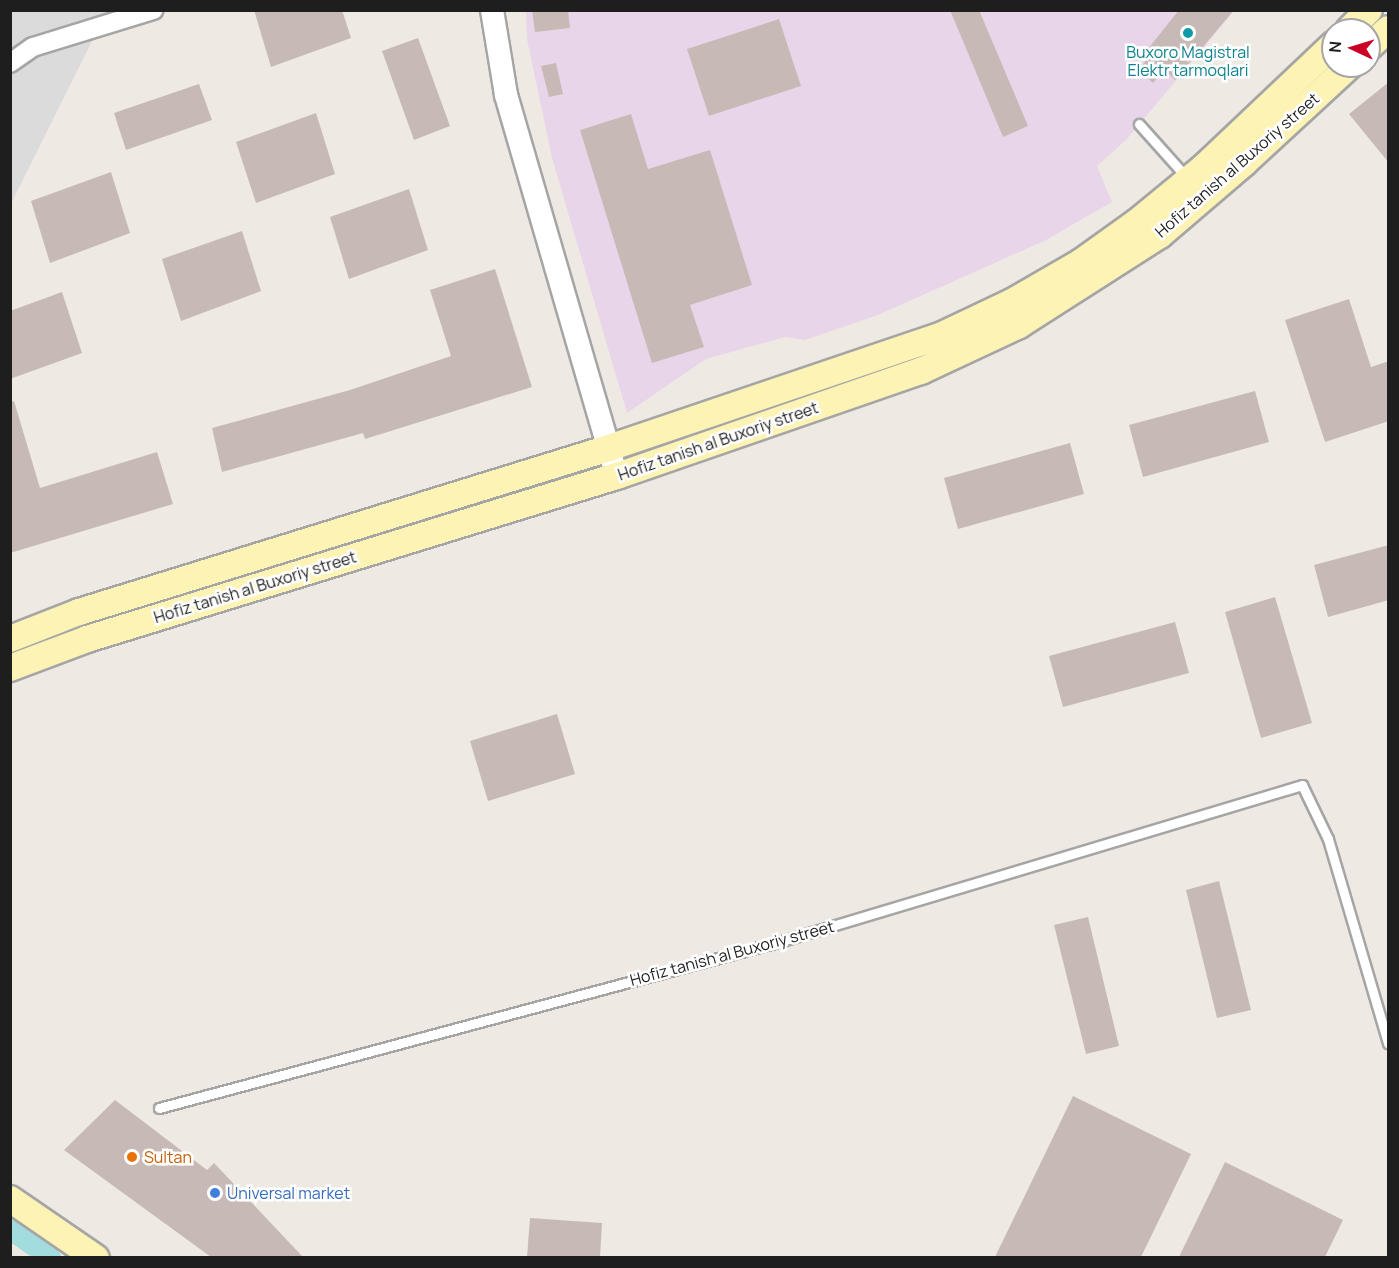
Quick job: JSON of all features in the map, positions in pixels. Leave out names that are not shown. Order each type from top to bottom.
[{"type":"main road","name":"Hofiz tanish al Buxoriy street","points":[[10,639],[79,612],[609,448],[940,336],[1012,302],[1081,262],[1189,180],[1321,56]]},
{"type":"main road","name":"Hofiz tanish al Buxoriy street","points":[[10,668],[87,639],[617,476],[921,371],[1019,325],[1160,235],[1244,164],[1336,78]]},
{"type":"main road","points":[[10,1199],[96,1257]]},
{"type":"street","points":[[10,63],[33,47],[153,10]]},
{"type":"street","points":[[492,10],[506,94],[617,476]]},
{"type":"lane","points":[[1139,124],[1189,180]]},
{"type":"lane","name":"Hofiz tanish al Buxoriy street","points":[[159,1108],[782,941],[1302,785],[1328,838],[1389,1043]]},
{"type":"shaded area","points":[[11,11],[107,11],[11,204]]},
{"type":"shaded area","points":[[526,11],[1234,11],[1127,139],[1097,166],[1112,202],[1046,240],[878,315],[805,340],[785,337],[706,359],[627,413],[552,158],[527,39]]},
{"type":"building","points":[[254,10],[342,10],[351,38],[271,67]]},
{"type":"building","points":[[532,10],[568,10],[570,28],[535,32]]},
{"type":"building","points":[[950,10],[979,10],[1028,126],[1003,137]]},
{"type":"building","name":"Buxoro Magistral Elektr tarmoqlari","points":[[1179,10],[1234,10],[1175,80],[1164,69],[1153,83],[1139,70],[1146,60],[1143,55]]},
{"type":"building","points":[[779,19],[801,86],[709,116],[687,49]]},
{"type":"building","points":[[418,38],[450,126],[414,140],[382,51]]},
{"type":"building","points":[[556,63],[563,94],[549,97],[541,66]]},
{"type":"building","points":[[1389,82],[1389,163],[1349,114]]},
{"type":"building","points":[[199,84],[212,120],[126,150],[114,113]]},
{"type":"building","points":[[316,113],[335,174],[256,203],[236,142]]},
{"type":"building","points":[[631,114],[648,169],[710,150],[752,285],[690,305],[704,347],[652,363],[580,130]]},
{"type":"building","points":[[111,172],[130,233],[50,263],[31,201]]},
{"type":"building","points":[[409,189],[428,250],[349,279],[330,217]]},
{"type":"building","points":[[242,231],[261,291],[181,321],[162,259]]},
{"type":"building","points":[[495,269],[532,387],[365,439],[363,433],[222,472],[212,428],[350,390],[451,356],[430,290]]},
{"type":"building","points":[[62,292],[82,353],[10,379],[10,311]]},
{"type":"building","points":[[1349,299],[1371,367],[1389,361],[1389,421],[1325,442],[1285,320]]},
{"type":"building","points":[[1255,391],[1269,442],[1143,477],[1129,425]]},
{"type":"building","points":[[14,401],[40,488],[157,452],[173,504],[10,553],[10,402]]},
{"type":"building","points":[[1070,443],[1084,494],[958,529],[944,478]]},
{"type":"building","points":[[1389,545],[1389,600],[1328,617],[1314,565]]},
{"type":"building","points":[[1275,597],[1312,723],[1261,738],[1225,612]]},
{"type":"building","points":[[1175,622],[1189,673],[1063,707],[1049,656]]},
{"type":"building","points":[[557,714],[575,774],[488,801],[470,741]]},
{"type":"building","points":[[1219,881],[1251,1010],[1217,1018],[1186,890]]},
{"type":"building","points":[[1088,917],[1119,1046],[1086,1054],[1054,925]]},
{"type":"building","points":[[1073,1096],[1191,1154],[1141,1257],[995,1257]]},
{"type":"building","points":[[115,1100],[207,1170],[214,1163],[303,1257],[211,1257],[64,1150]]},
{"type":"building","points":[[1225,1162],[1343,1220],[1325,1257],[1179,1257]]},
{"type":"building","points":[[530,1218],[602,1223],[600,1257],[527,1257]]},
{"type":"waterway","points":[[10,1230],[51,1258]]},
{"type":"place","name":"Buxoro Magistral Elektr tarmoqlari","points":[[1188,33]]},
{"type":"place","name":"Sultan","points":[[132,1157]]},
{"type":"place","name":"Universal market","points":[[215,1193]]}]
